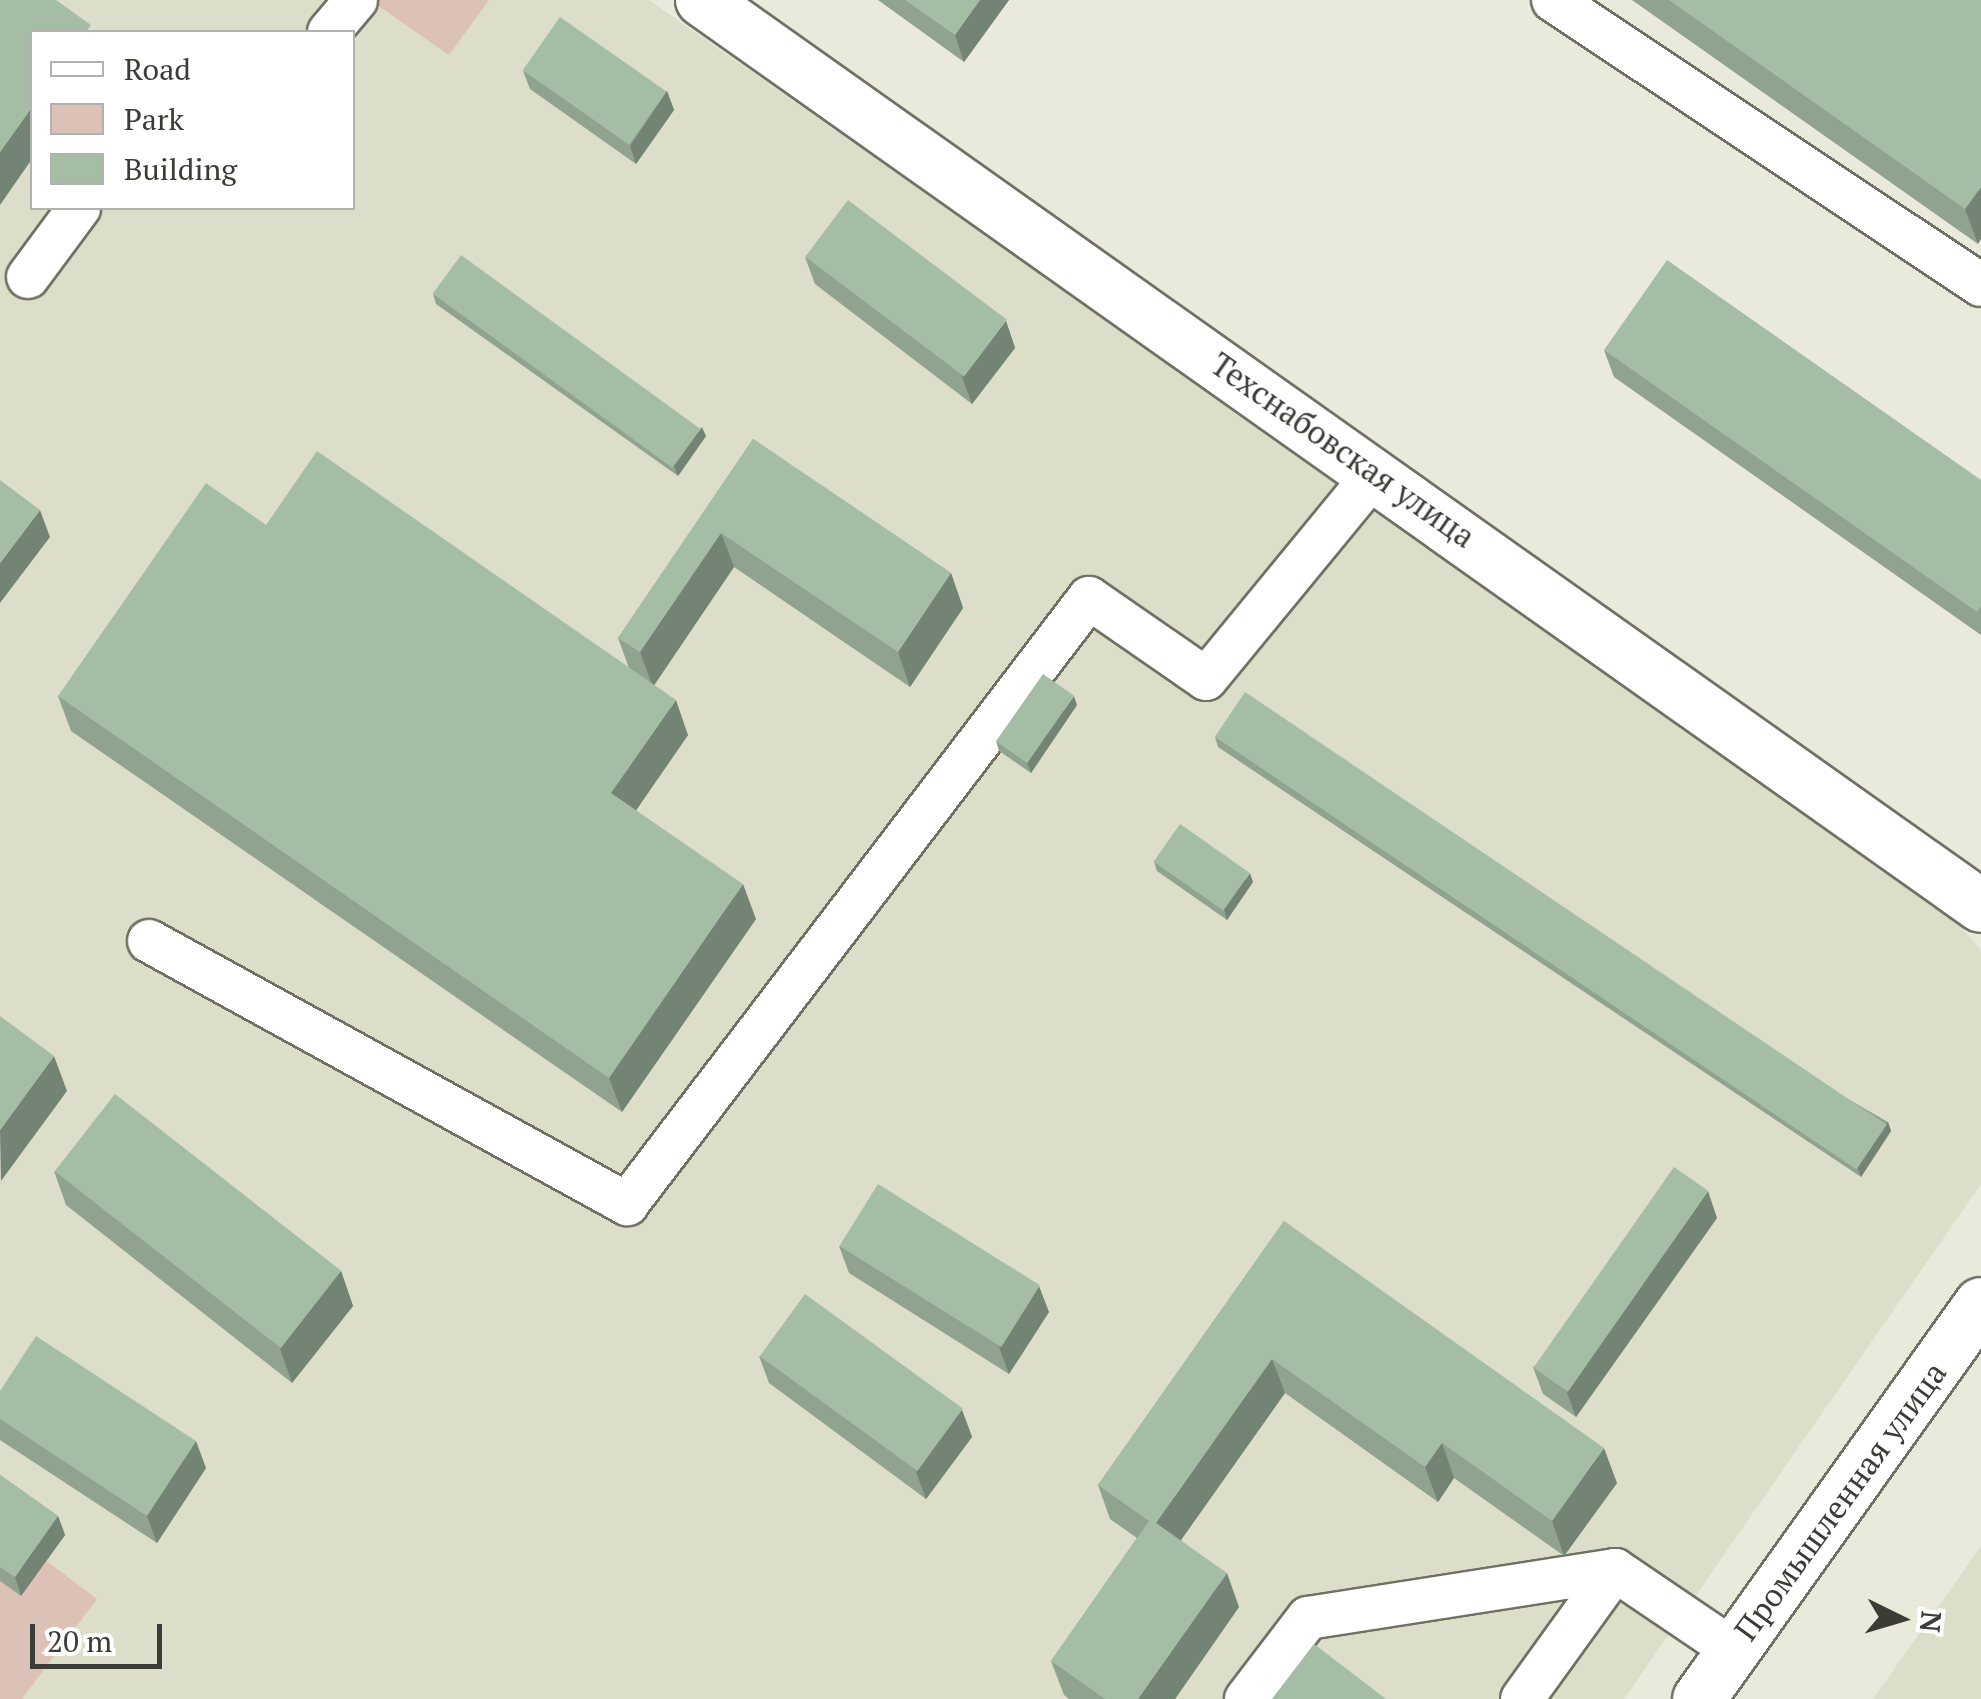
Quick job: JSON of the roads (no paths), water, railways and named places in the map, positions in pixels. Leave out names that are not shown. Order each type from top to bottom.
[{"type":"main road","name":"Техснабовская улица","points":[[709,2],[1376,472],[1981,906]]},
{"type":"main road","name":"Промышленная улица","points":[[1699,1699],[1981,1304]]},
{"type":"lane","points":[[331,30],[356,0]]},
{"type":"lane","points":[[1552,0],[1981,285]]},
{"type":"lane","points":[[28,277],[78,210]]},
{"type":"lane","points":[[149,941],[627,1204],[1089,598],[1206,679],[1376,472]]},
{"type":"lane","points":[[1246,1699],[1308,1618],[1615,1570],[1734,1650]]},
{"type":"lane","points":[[1522,1699],[1615,1570]]}]
